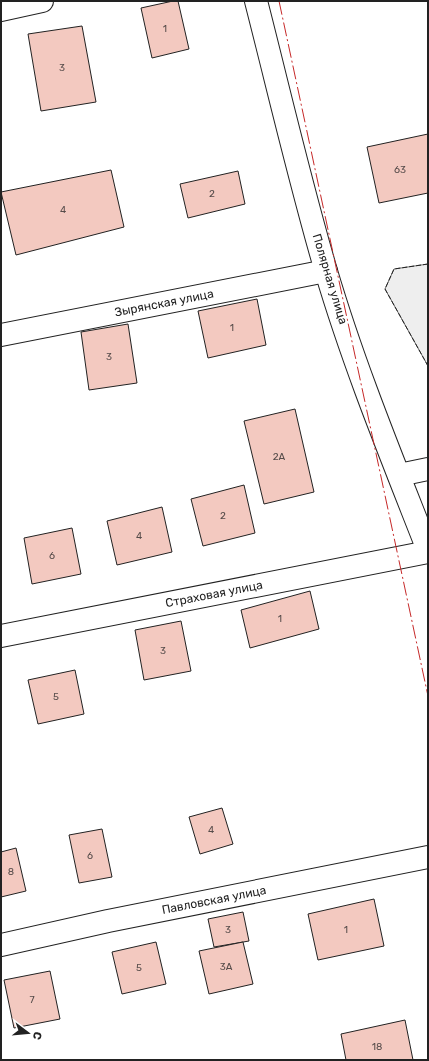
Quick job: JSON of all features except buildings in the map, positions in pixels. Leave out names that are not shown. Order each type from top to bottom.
[{"type":"street","points":[[1,10],[42,1]]},
{"type":"street","name":"Полярная улица","points":[[256,1],[326,270],[347,336],[428,551]]},
{"type":"street","name":"Зырянская улица","points":[[1,335],[326,270]]},
{"type":"street","points":[[399,476],[428,469]]},
{"type":"street","name":"Страховая улица","points":[[1,636],[428,551]]},
{"type":"street","name":"Павловская улица","points":[[1,945],[115,919],[428,857]]},
{"type":"shaded area","points":[[428,264],[428,366],[385,289],[394,269]]},
{"type":"fence","points":[[428,264],[394,269],[385,289],[428,366]]},
{"type":"power","points":[[279,1],[428,696]]}]
